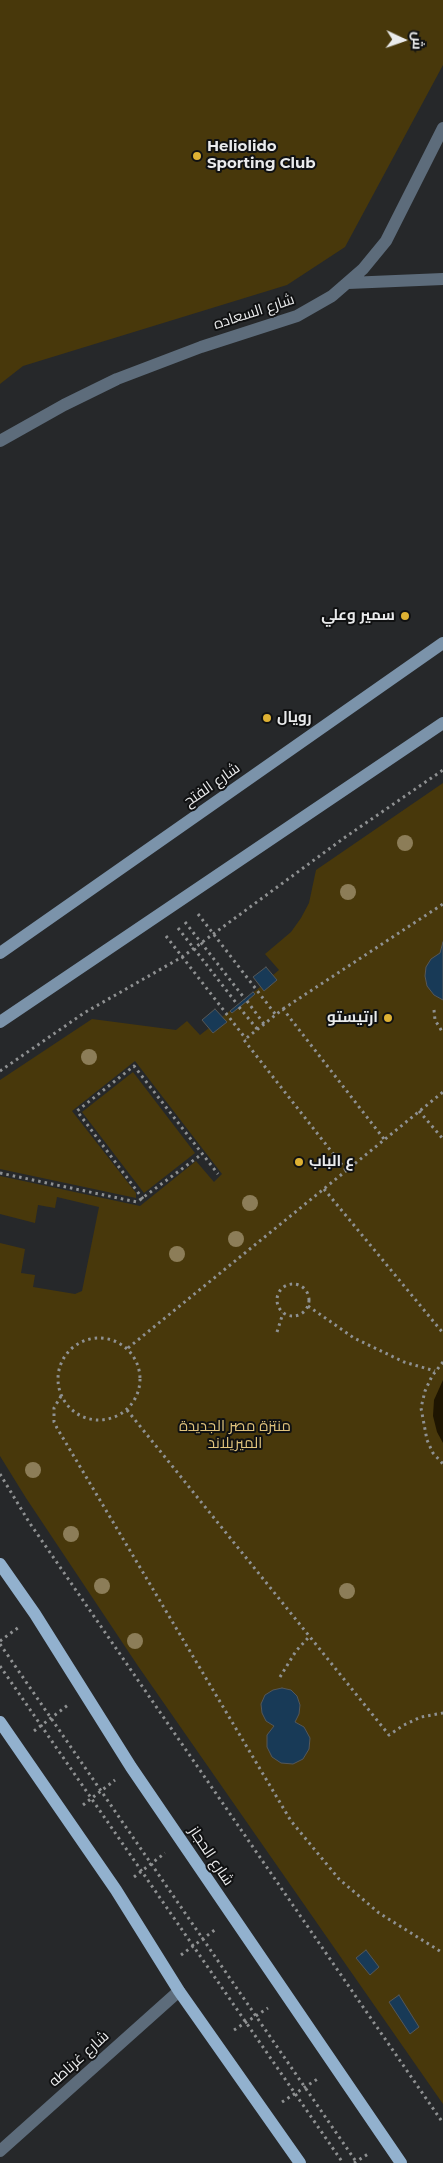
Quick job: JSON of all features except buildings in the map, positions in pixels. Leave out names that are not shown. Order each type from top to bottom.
[{"type":"main road","name":"شارع الفتح","points":[[0,953],[443,643]]},
{"type":"main road","points":[[0,1022],[443,723]]},
{"type":"main road","name":"شارع الحجاز","points":[[0,1564],[132,1767],[401,2163]]},
{"type":"main road","points":[[0,1722],[116,1890],[179,1991],[266,2112],[300,2163]]},
{"type":"street","name":"شارع السعاده","points":[[0,441],[64,405],[145,368],[201,347],[296,316],[315,307],[348,284],[386,241],[443,128]]},
{"type":"street","points":[[348,284],[443,279]]},
{"type":"street","name":"شارع غرناطه","points":[[0,2151],[179,1991]]},
{"type":"path","points":[[0,1071],[84,1013],[182,957],[443,770]]},
{"type":"path","points":[[185,898],[276,1015]]},
{"type":"path","points":[[246,1039],[283,1009],[443,904]]},
{"type":"path","points":[[169,909],[201,943],[264,1024]]},
{"type":"path","points":[[169,909],[193,948],[258,1030]]},
{"type":"path","points":[[153,920],[346,1170]]},
{"type":"path","points":[[283,1009],[384,1139]]},
{"type":"path","points":[[434,1010],[435,1020],[443,1033]]},
{"type":"path","points":[[143,1199],[77,1111],[134,1066],[218,1174]]},
{"type":"path","points":[[128,1348],[443,1092]]},
{"type":"path","points":[[420,1110],[443,1139]]},
{"type":"path","points":[[0,1173],[137,1202],[202,1154]]},
{"type":"path","points":[[324,1189],[443,1333]]},
{"type":"path","points":[[294,1283],[303,1287],[308,1293],[308,1306],[300,1315],[291,1316],[283,1314],[278,1307],[277,1298],[280,1290],[286,1285],[294,1283]]},
{"type":"path","points":[[308,1306],[330,1323],[362,1343],[404,1362],[435,1371]]},
{"type":"path","points":[[277,1332],[283,1314]]},
{"type":"path","points":[[100,1337],[110,1338],[128,1348],[136,1359],[141,1379],[136,1399],[127,1410],[110,1419],[91,1420],[73,1411],[61,1396],[58,1375],[64,1356],[80,1342],[100,1337]]},
{"type":"path","points":[[443,1362],[435,1371],[425,1391],[421,1408],[422,1424],[433,1453],[443,1464]]},
{"type":"path","points":[[61,1396],[54,1408],[54,1422],[57,1428],[291,1820],[339,1879],[379,1913],[443,1954]]},
{"type":"path","points":[[127,1410],[308,1638],[389,1735],[421,1717],[443,1713]]},
{"type":"path","points":[[0,1474],[29,1522],[443,2123]]},
{"type":"path","points":[[280,1677],[296,1651],[308,1638]]},
{"type":"path","points":[[0,1644],[357,2163]]},
{"type":"path","points":[[0,1666],[195,1945],[343,2163]]},
{"type":"path","points":[[17,1745],[84,1692]]},
{"type":"path","points":[[66,1819],[132,1767]]},
{"type":"path","points":[[116,1890],[182,1841]]},
{"type":"path","points":[[164,1967],[233,1917]]},
{"type":"path","points":[[215,2043],[288,1995]]},
{"type":"path","points":[[266,2112],[336,2067]]},
{"type":"green space","name":"Heliolido Sporting Club","points":[[0,0],[443,0],[443,65],[345,247],[287,285],[23,366],[0,384]]},
{"type":"green space","name":"منتزة مصر الجديدة الميريلاند","points":[[443,783],[443,2104],[138,1666],[0,1456],[0,1243],[25,1249],[21,1273],[35,1275],[33,1287],[75,1294],[82,1291],[99,1207],[57,1197],[55,1208],[38,1205],[35,1223],[0,1214],[0,1176],[140,1206],[196,1161],[214,1182],[222,1174],[135,1061],[72,1111],[136,1193],[136,1198],[0,1169],[0,1080],[92,1019],[176,1030],[187,1021],[200,1035],[209,1028],[202,1020],[215,1009],[222,1017],[260,987],[253,977],[266,967],[273,975],[279,970],[265,954],[291,932],[301,918],[309,903],[316,870]]},
{"type":"green space","points":[[133,1072],[195,1153],[144,1193],[82,1112]]},
{"type":"shaded area","points":[[443,1380],[443,1443],[437,1432],[433,1416],[434,1400]]},
{"type":"place","name":"Heliolido Sporting Club","points":[[197,156]]},
{"type":"place","name":"سمير وعلي","points":[[405,616]]},
{"type":"place","name":"رويال","points":[[267,718]]},
{"type":"place","name":"ارتيستو","points":[[388,1018]]},
{"type":"place","name":"ع الباب","points":[[299,1162]]}]
